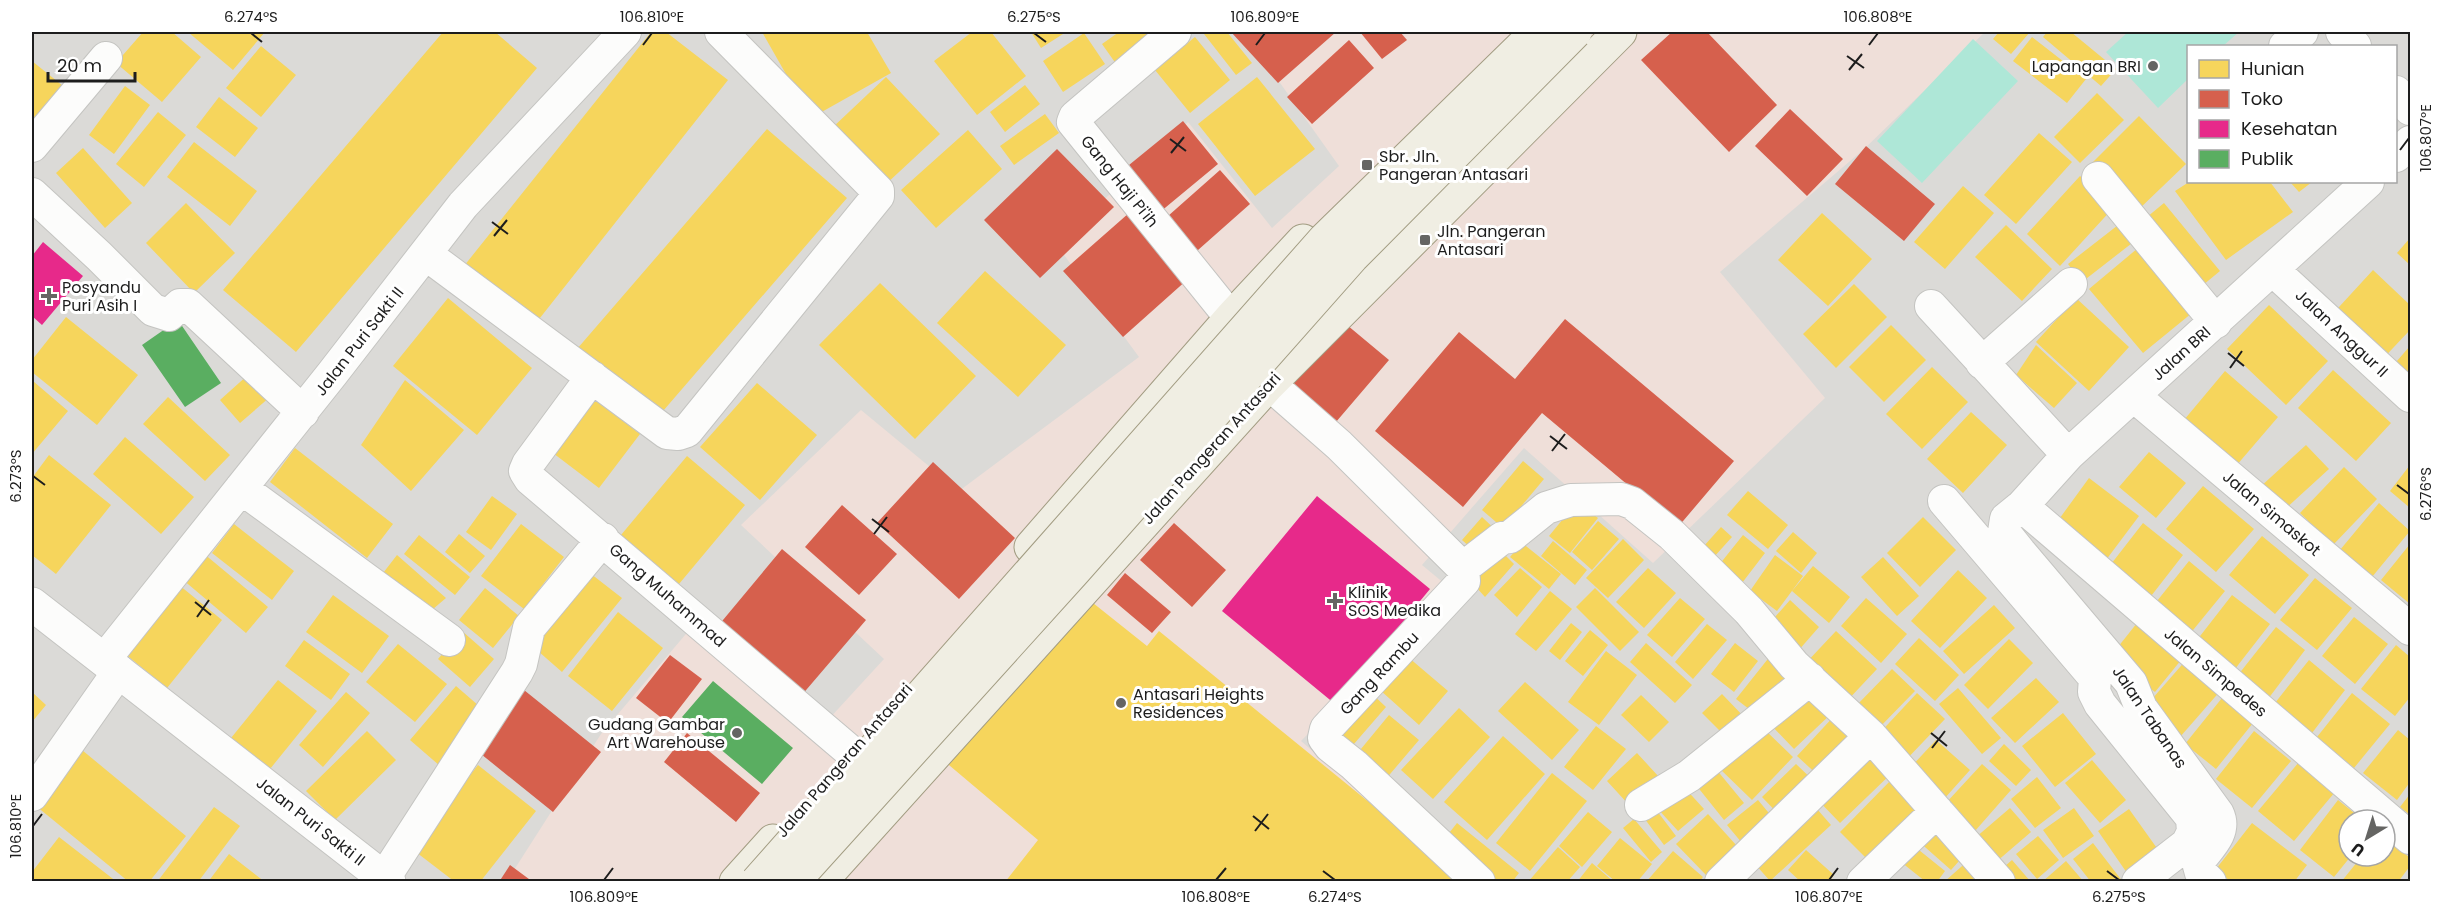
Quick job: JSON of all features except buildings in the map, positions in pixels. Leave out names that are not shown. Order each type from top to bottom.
[{"type":"main road","name":"Jalan Pangeran Antasari","points":[[736,882],[1224,326],[1308,235],[1514,32]]},
{"type":"main road","points":[[757,882],[1325,239],[1537,32]]},
{"type":"main road","points":[[793,882],[1075,570],[1352,257],[1575,32]]},
{"type":"main road","name":"Jalan Pangeran Antasari","points":[[820,882],[1268,385],[1620,32]]},
{"type":"main road","points":[[843,761],[883,811]]},
{"type":"street","name":"Jalan Puri Sakti II","points":[[32,795],[112,666],[241,488],[427,255],[463,205],[625,32]]},
{"type":"street","points":[[427,255],[667,433],[678,434],[687,431],[878,196],[878,191],[721,32]]},
{"type":"street","name":"Gang Haji Pi'ih","points":[[1175,32],[1075,117],[1073,122],[1224,326]]},
{"type":"street","points":[[2286,45],[2302,32]]},
{"type":"street","points":[[2342,32],[2354,45]]},
{"type":"street","points":[[32,146],[106,58]]},
{"type":"street","points":[[2397,93],[2410,109]]},
{"type":"street","points":[[2397,155],[2410,142]]},
{"type":"street","points":[[2098,178],[2216,322]]},
{"type":"street","name":"Jalan BRI","points":[[2004,532],[2006,519],[2022,506],[2068,455],[2367,183]]},
{"type":"street","points":[[32,194],[153,310],[165,316],[173,314],[180,305],[188,305],[195,309],[303,412]]},
{"type":"street","name":"Jalan Anggur II","points":[[2273,270],[2410,396]]},
{"type":"street","points":[[1982,363],[2071,284]]},
{"type":"street","points":[[1931,306],[2068,455]]},
{"type":"street","points":[[1224,326],[1268,385],[1339,445],[1463,568],[1502,538],[1510,537],[1528,525],[1546,508],[1571,500],[1621,499],[1632,503],[1698,558],[1749,610],[1794,664],[1871,736],[1999,882]]},
{"type":"street","points":[[592,377],[525,471],[538,486],[603,539]]},
{"type":"street","name":"Jalan Simaskot","points":[[2134,396],[2410,630]]},
{"type":"street","points":[[241,488],[449,640]]},
{"type":"street","points":[[1944,501],[2095,678],[2094,692],[2100,704],[2192,818],[2193,832],[2187,844],[2152,878]]},
{"type":"street","name":"Jalan Simpedes","points":[[2022,506],[2410,838]]},
{"type":"street","name":"Jalan Tabanas","points":[[2004,532],[2131,683],[2141,708],[2218,814],[2222,822],[2221,830],[2198,862],[2201,873],[2210,882]]},
{"type":"street","name":"Gang Muhammad","points":[[387,880],[522,664],[529,628],[603,539],[843,761]]},
{"type":"street","name":"Gang Rambu","points":[[1463,568],[1464,581],[1326,729],[1324,738],[1479,882]]},
{"type":"street","name":"Jalan Puri Sakti II","points":[[32,604],[387,880]]},
{"type":"street","points":[[1641,805],[1689,776],[1810,680]]},
{"type":"street","points":[[1721,882],[1871,736]]},
{"type":"street","points":[[1863,882],[1937,811]]},
{"type":"shaded area","points":[[32,32],[2410,32],[2410,881],[32,881]]},
{"type":"shaded area","points":[[1250,32],[1985,32],[1863,150],[1720,272],[1825,398],[1653,563],[1524,448],[1422,565],[1451,589],[1301,741],[1463,881],[529,882],[514,870],[601,734],[691,628],[816,733],[884,659],[741,525],[861,410],[959,491],[1139,357],[1056,244],[1188,122],[1272,228],[1339,166],[1246,35]]},
{"type":"green space","name":"Lapangan BRI","points":[[2128,32],[2239,32],[2224,45],[2187,45],[2187,80],[2158,108],[2106,52]]},
{"type":"green space","points":[[1973,39],[2018,81],[1922,183],[1877,141]]},
{"type":"place","name":"Lapangan BRI","points":[[2153,66]]},
{"type":"place","name":"Sbr. Jln. Pangeran Antasari","points":[[1367,165]]},
{"type":"place","name":"Jln. Pangeran Antasari","points":[[1425,240]]},
{"type":"place","name":"Posyandu Puri Asih I","points":[[49,296]]},
{"type":"place","name":"Klinik SOS Medika","points":[[1335,601]]},
{"type":"place","name":"Antasari Heights Residences","points":[[1121,703]]},
{"type":"place","name":"Gudang Gambar Art Warehouse","points":[[737,733]]}]
